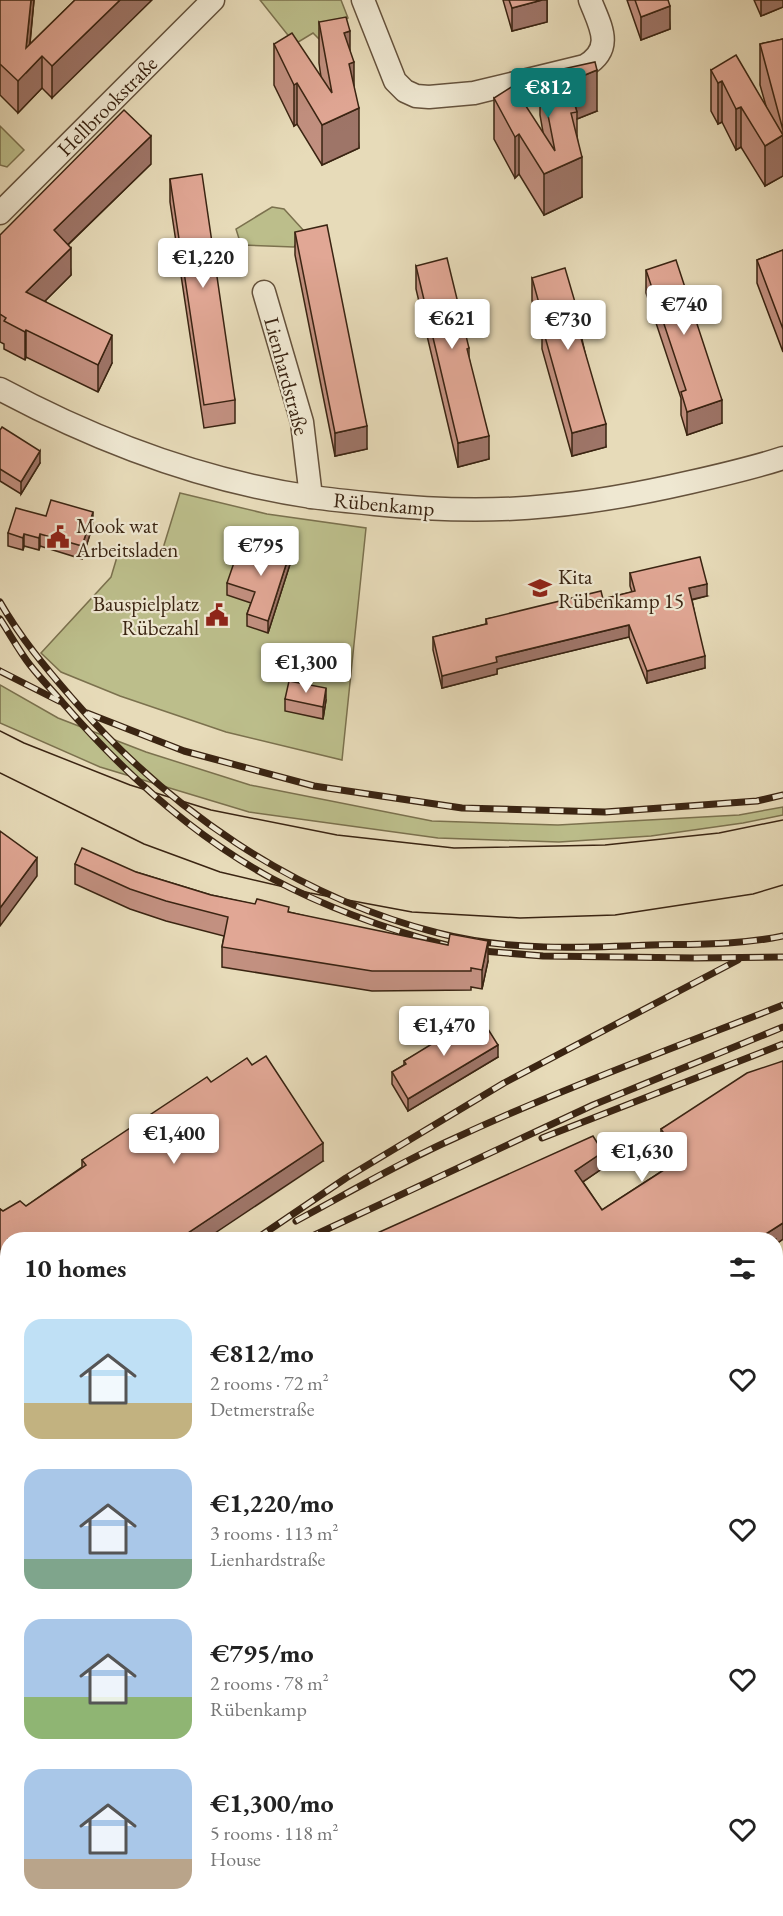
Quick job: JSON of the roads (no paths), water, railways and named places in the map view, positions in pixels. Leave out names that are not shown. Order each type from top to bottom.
[{"type":"street","name":"Hellbrookstraße","points":[[0,213],[213,0]]},
{"type":"street","points":[[363,0],[395,81],[410,94],[429,97],[474,93],[585,66],[602,51],[603,44],[601,28],[590,0]]},
{"type":"street","name":"Lienhardstraße","points":[[264,292],[302,422],[311,497]]},
{"type":"street","name":"Rübenkamp","points":[[0,389],[53,417],[144,454],[233,481],[311,497],[447,509],[546,507],[638,494],[760,466],[783,458]]},
{"type":"tram line","points":[[0,731],[24,743],[130,785],[211,810],[337,835],[454,848],[605,845],[719,833],[783,820]]},
{"type":"tram line","points":[[0,773],[144,844],[220,872],[310,893],[412,912],[520,918],[615,915],[753,894],[783,885]]},
{"type":"railway","points":[[0,602],[24,640],[61,686],[109,738],[149,776],[236,843],[284,872],[333,896],[385,917],[438,933],[490,943],[544,947],[717,944],[783,936]]},
{"type":"railway","points":[[0,619],[30,665],[109,753],[160,800],[213,842],[271,878],[314,899],[404,933],[450,946]]},
{"type":"railway","points":[[0,671],[59,701]]},
{"type":"railway","points":[[87,713],[184,751],[314,786],[462,808],[605,812],[757,801],[783,795]]},
{"type":"railway","points":[[470,950],[543,956],[783,957]]},
{"type":"railway","points":[[266,1232],[346,1178],[504,1083],[738,960]]},
{"type":"railway","points":[[296,1221],[433,1148],[617,1069],[783,1005]]},
{"type":"railway","points":[[321,1232],[593,1105],[783,1027]]},
{"type":"railway","points":[[542,1138],[783,1044]]},
{"type":"place","name":"Mook wat Arbeitsladen","points":[[58,537]]},
{"type":"place","name":"Kita Rübenkamp 15","points":[[540,588]]},
{"type":"place","name":"Bauspielplatz Rübezahl","points":[[217,615]]}]
